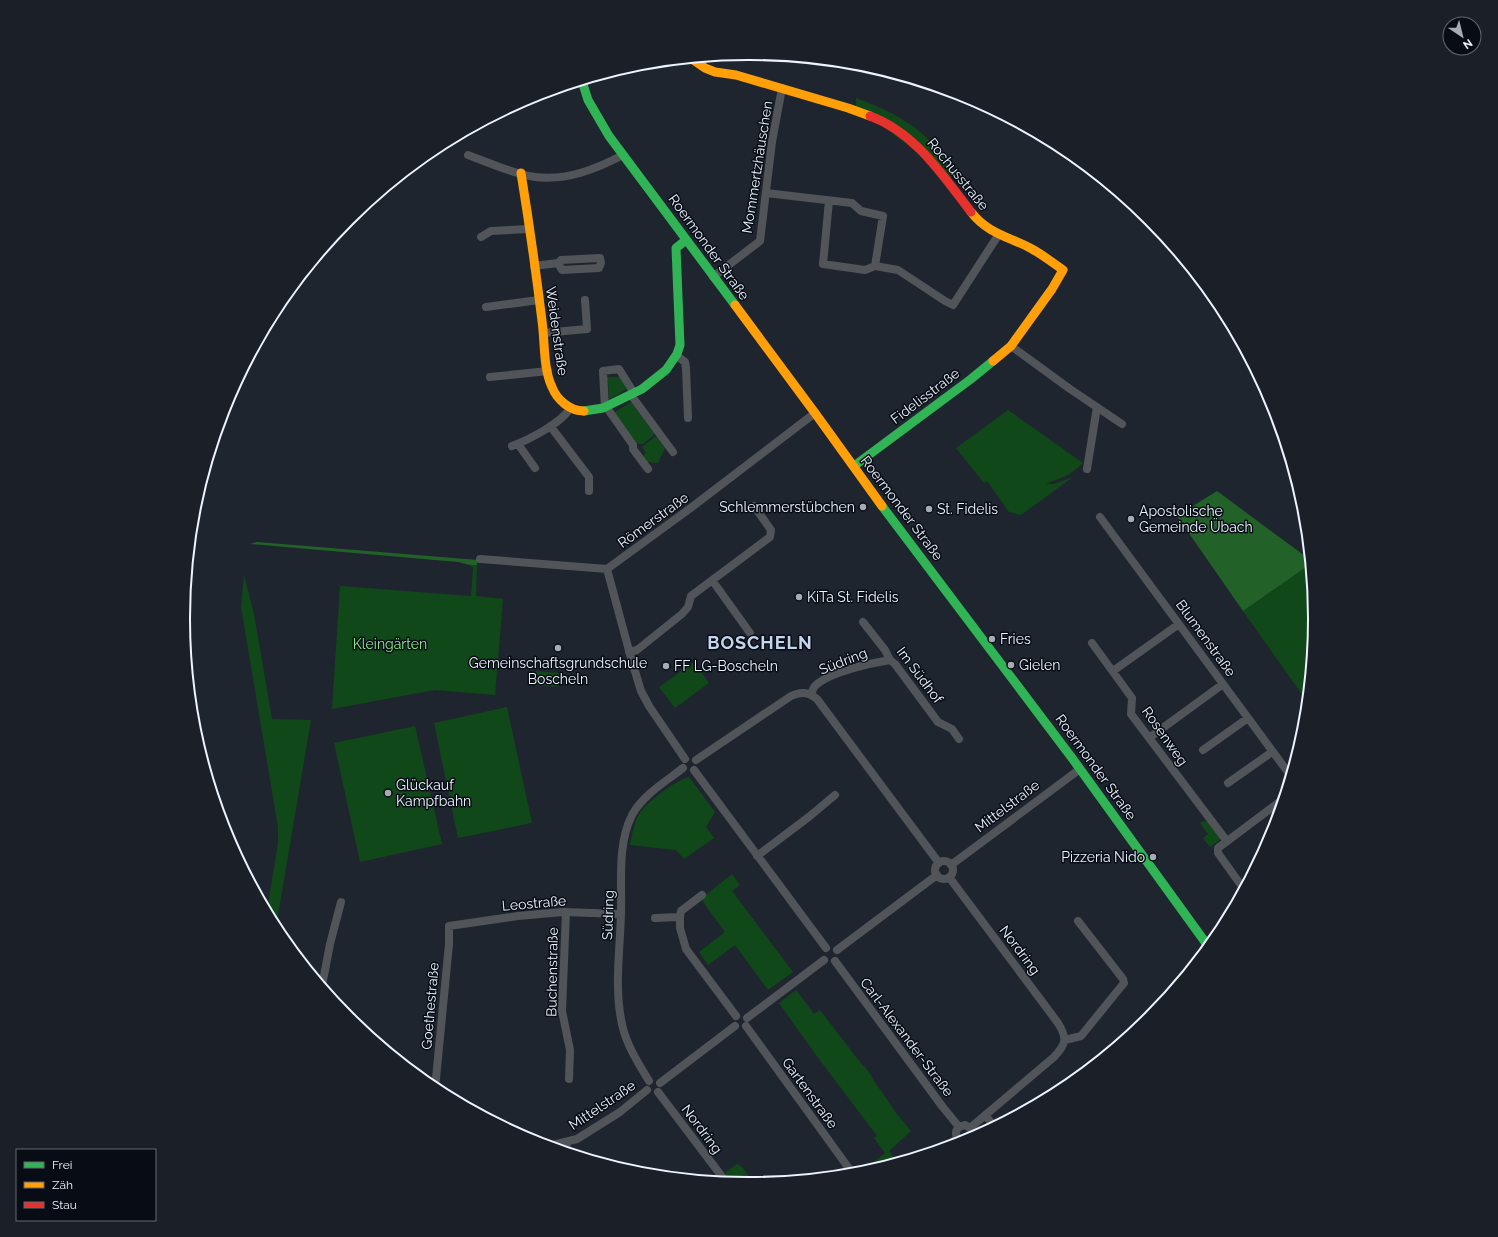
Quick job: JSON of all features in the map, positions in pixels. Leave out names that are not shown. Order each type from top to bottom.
[{"type":"street","name":"Rochusstraße","points":[[697,63],[715,72],[736,75],[782,88],[848,108],[875,118],[896,130],[914,143],[928,157],[978,221],[999,234],[1032,249],[1063,270]]},
{"type":"street","name":"Roermonder Straße","points":[[583,85],[588,100],[598,118],[623,155],[854,466],[900,532],[934,574],[1080,769],[1204,941]]},
{"type":"street","name":"Mommertzhäuschen","points":[[714,277],[760,241],[772,142],[782,88]]},
{"type":"street","points":[[468,155],[535,177],[549,178],[576,175],[606,164],[623,155]]},
{"type":"street","name":"Weidenstraße","points":[[521,173],[548,371],[553,390],[561,401],[570,408]]},
{"type":"street","points":[[766,193],[852,203],[861,211],[883,216],[876,266]]},
{"type":"street","points":[[829,201],[823,264],[865,270],[876,266],[898,270],[953,305],[999,234]]},
{"type":"street","points":[[481,237],[491,231],[529,229]]},
{"type":"street","points":[[535,468],[515,445],[551,427],[567,413],[570,408],[586,412],[596,411],[606,408],[633,394],[664,372],[677,356],[680,345],[676,248],[686,240]]},
{"type":"street","points":[[534,266],[558,263]]},
{"type":"street","name":"Fidelisstraße","points":[[854,466],[971,379],[1011,346],[1052,289],[1063,270]]},
{"type":"street","points":[[486,307],[539,300]]},
{"type":"street","points":[[543,332],[587,329],[586,300]]},
{"type":"street","points":[[1011,346],[1122,424]]},
{"type":"street","points":[[677,356],[685,362],[688,418]]},
{"type":"street","points":[[648,469],[633,449],[633,445],[606,408],[603,371],[619,370],[633,394],[673,452]]},
{"type":"street","points":[[490,378],[548,371]]},
{"type":"street","points":[[1087,469],[1097,407]]},
{"type":"street","name":"Römerstraße","points":[[607,570],[697,504],[815,413]]},
{"type":"street","points":[[551,427],[589,477],[589,491]]},
{"type":"street","points":[[629,652],[638,650],[682,614],[688,607],[692,596],[770,537],[771,530],[754,506]]},
{"type":"street","name":"Blumenstraße","points":[[1100,517],[1286,770]]},
{"type":"street","points":[[480,559],[607,570],[639,685],[649,706],[685,758]]},
{"type":"street","points":[[712,580],[750,633]]},
{"type":"street","name":"Im Südhof","points":[[863,622],[938,722],[952,729],[959,739]]},
{"type":"street","points":[[1114,671],[1179,624]]},
{"type":"street","name":"Rosenweg","points":[[1092,642],[1132,698],[1131,714],[1226,840]]},
{"type":"street","name":"Südring","points":[[811,694],[816,686],[828,678],[862,666],[890,660]]},
{"type":"street","points":[[1149,738],[1223,684]]},
{"type":"street","name":"Südring","points":[[696,760],[791,696],[805,692],[811,694],[939,863]]},
{"type":"street","points":[[1203,750],[1248,718]]},
{"type":"street","points":[[1228,783],[1272,752]]},
{"type":"street","points":[[685,758],[689,757],[696,760],[697,766],[694,770]]},
{"type":"street","points":[[685,758],[682,763],[683,768],[687,771],[694,770]]},
{"type":"street","name":"Südring","points":[[649,1081],[630,1048],[619,1012],[618,986],[623,850],[631,816],[645,798],[683,768]]},
{"type":"street","name":"Mittelstraße","points":[[951,865],[1080,769]]},
{"type":"street","points":[[694,770],[826,948]]},
{"type":"street","points":[[757,856],[835,795]]},
{"type":"street","points":[[1240,884],[1218,853],[1218,848],[1226,840],[1275,805]]},
{"type":"street","points":[[946,862],[951,865],[952,872],[949,877],[941,879],[937,875],[936,868],[939,863],[946,862]]},
{"type":"street","points":[[837,950],[937,875]]},
{"type":"street","name":"Nordring","points":[[949,877],[1063,1030],[1065,1040]]},
{"type":"street","points":[[702,895],[681,911],[680,928],[686,949],[736,1016]]},
{"type":"street","points":[[323,980],[330,944],[341,902]]},
{"type":"street","name":"Leostraße","points":[[449,926],[518,916],[566,912],[621,914]]},
{"type":"street","name":"Buchenstraße","points":[[566,912],[562,1011],[570,1050],[569,1080]]},
{"type":"street","points":[[654,918],[680,917]]},
{"type":"street","points":[[959,1136],[956,1132],[960,1127],[965,1125],[970,1128],[985,1116],[1054,1057],[1064,1045],[1065,1040],[1081,1036],[1124,983],[1078,921]]},
{"type":"street","name":"Goethestraße","points":[[436,1081],[449,944],[449,926]]},
{"type":"street","points":[[824,960],[822,953],[826,948],[832,947],[837,950]]},
{"type":"street","points":[[824,960],[829,962],[835,961],[838,956],[837,950]]},
{"type":"street","points":[[747,1018],[824,960]]},
{"type":"street","name":"Carl-Alexander-Straße","points":[[835,961],[942,1106],[960,1127]]},
{"type":"street","points":[[742,1014],[747,1018],[748,1022],[746,1026],[741,1029],[735,1026],[733,1021],[736,1016],[742,1014]]},
{"type":"street","points":[[660,1083],[735,1026]]},
{"type":"street","name":"Gartenstraße","points":[[746,1026],[848,1168]]},
{"type":"street","name":"Mittelstraße","points":[[560,1143],[577,1139],[604,1122],[647,1090],[649,1081],[655,1080],[660,1083],[658,1092],[653,1094],[647,1090]]},
{"type":"street","name":"Nordring","points":[[658,1092],[722,1176]]},
{"type":"street","points":[[985,1116],[990,1122]]},
{"type":"street","points":[[566,1142],[566,1146]]},
{"type":"green space","points":[[856,98],[885,110],[920,132],[932,143],[956,173],[950,178],[856,106]]},
{"type":"green space","points":[[607,377],[620,377],[629,388],[610,399],[612,403],[609,400],[608,381],[606,380]]},
{"type":"green space","points":[[631,402],[654,433],[654,435],[643,444],[637,444],[634,442],[613,413]]},
{"type":"green space","points":[[1008,410],[1083,463],[1073,472],[1046,484],[1054,484],[1073,477],[1021,515],[1009,512],[987,481],[984,483],[956,448]]},
{"type":"green space","points":[[656,436],[665,448],[658,463],[645,462],[641,457],[646,453],[642,447]]},
{"type":"green space","points":[[1217,491],[1304,555],[1305,568],[1243,611],[1177,516]]},
{"type":"green space","points":[[257,542],[478,560],[477,565],[470,565],[458,562],[250,544]]},
{"type":"green space","name":"Kleingärten","points":[[470,565],[477,565],[476,596],[503,599],[495,695],[435,690],[332,709],[340,586],[471,596],[473,568]]},
{"type":"green space","points":[[1305,568],[1308,618],[1302,695],[1243,611]]},
{"type":"green space","points":[[244,575],[254,614],[272,719],[311,720],[278,918],[268,903],[278,843],[278,827],[241,607]]},
{"type":"green space","points":[[694,662],[709,683],[675,708],[659,687]]},
{"type":"green space","points":[[536,671],[559,673],[558,687],[535,685]]},
{"type":"green space","name":"Glückauf Kampfbahn","points":[[507,707],[532,823],[458,838],[434,723]]},
{"type":"green space","name":"Glückauf Kampfbahn","points":[[415,726],[442,844],[360,862],[334,743]]},
{"type":"green space","points":[[689,777],[715,812],[706,827],[714,838],[684,859],[676,850],[630,845],[637,818],[646,806],[660,793]]},
{"type":"green space","points":[[1203,821],[1210,822],[1221,839],[1210,847],[1203,838],[1208,834],[1200,823]]},
{"type":"green space","points":[[732,874],[740,885],[732,891],[793,972],[768,990],[735,945],[708,965],[699,952],[725,932],[701,899]]},
{"type":"green space","points":[[796,990],[814,1014],[820,1010],[871,1075],[897,1114],[911,1131],[889,1151],[894,1158],[873,1163],[885,1153],[874,1138],[877,1136],[779,1003]]},
{"type":"green space","points":[[737,1164],[741,1166],[750,1177],[728,1176],[725,1173]]},
{"type":"traffic: fast","points":[[583,85],[588,100],[609,136],[735,305]]},
{"type":"traffic: fast","points":[[584,411],[603,408],[642,389],[666,370],[677,354],[680,345],[676,248],[686,240]]},
{"type":"traffic: fast","points":[[854,466],[993,361]]},
{"type":"traffic: fast","points":[[882,506],[1072,758],[1204,941]]},
{"type":"traffic: slow","points":[[697,63],[715,72],[736,75],[848,108],[870,116]]},
{"type":"traffic: slow","points":[[521,173],[535,266],[549,380],[554,392],[565,404],[579,411],[584,411]]},
{"type":"traffic: slow","points":[[971,212],[992,230],[1032,249],[1063,270],[1052,289],[1011,346],[993,361]]},
{"type":"traffic: slow","points":[[735,305],[882,506]]},
{"type":"traffic: jam","points":[[870,116],[901,133],[915,144],[939,170],[971,212]]},
{"type":"place","name":"Schlemmerstübchen","points":[[863,507]]},
{"type":"place","name":"St. Fidelis","points":[[929,509]]},
{"type":"place","name":"Apostolische Gemeinde Übach","points":[[1131,519]]},
{"type":"place","name":"KiTa St. Fidelis","points":[[799,597]]},
{"type":"place","name":"Fries","points":[[992,639]]},
{"type":"place","name":"Gemeinschaftsgrundschule Boscheln","points":[[558,648]]},
{"type":"place","name":"Gielen","points":[[1011,665]]},
{"type":"place","name":"FF LG-Boscheln","points":[[666,666]]},
{"type":"place","name":"Glückauf Kampfbahn","points":[[388,793]]},
{"type":"place","name":"Pizzeria Nido","points":[[1153,857]]},
{"type":"district","name":"BOSCHELN","points":[[760,643]]}]
